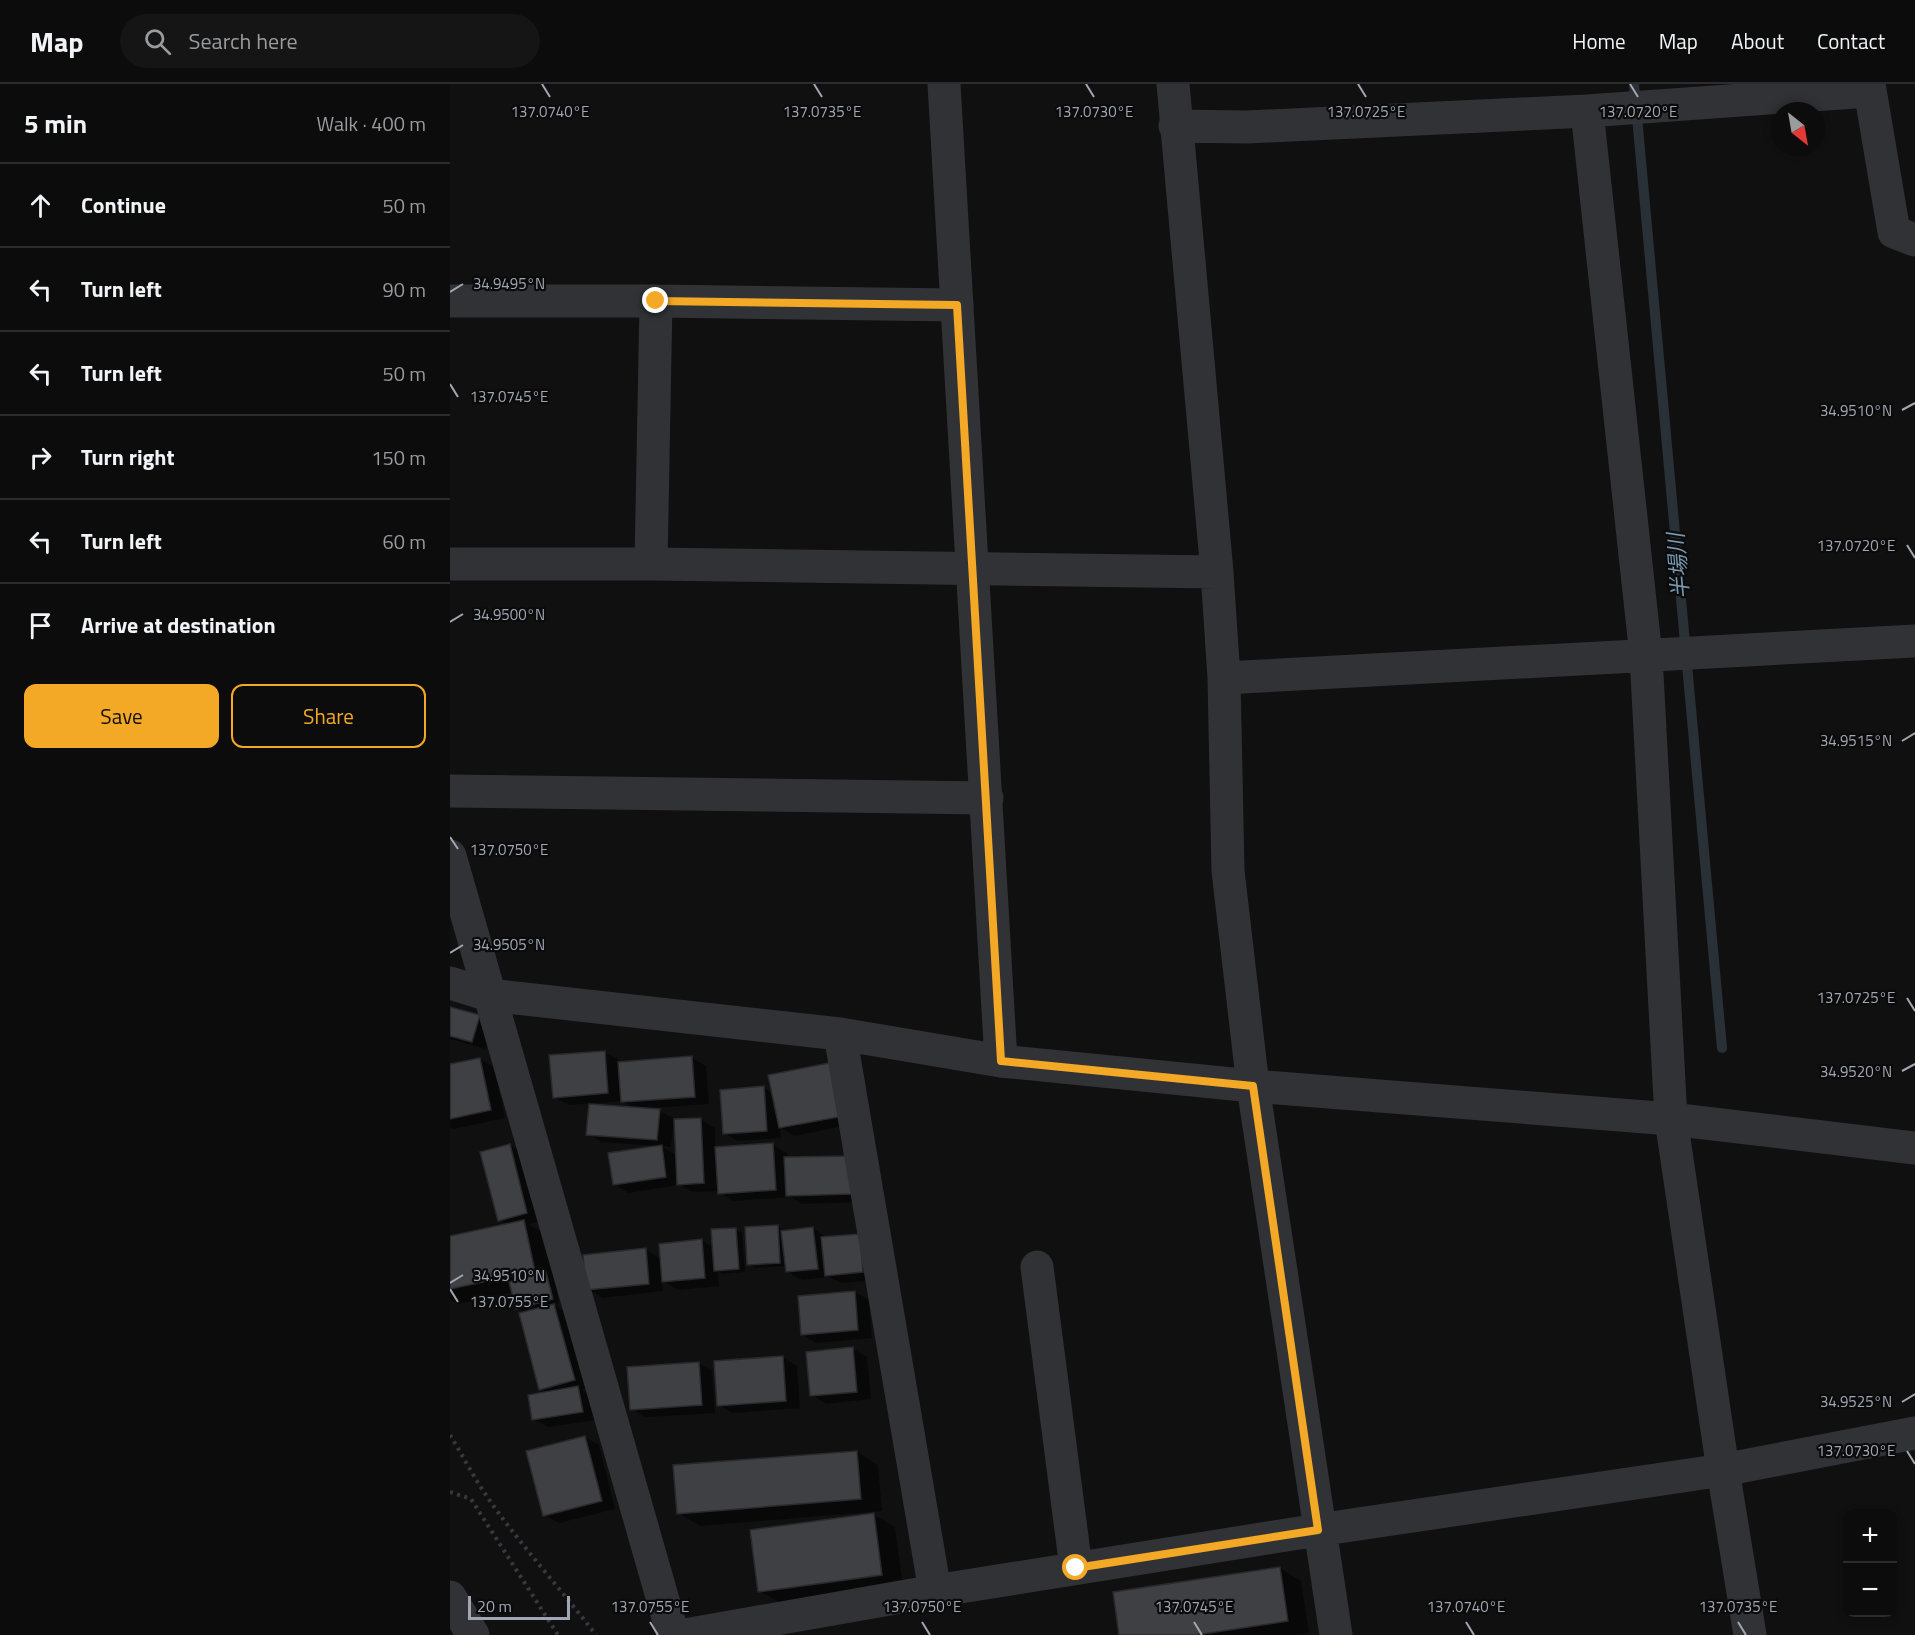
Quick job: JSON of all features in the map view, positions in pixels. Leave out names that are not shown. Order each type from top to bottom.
[{"type":"street","points":[[944,84],[1001,1061]]},
{"type":"street","points":[[1173,84],[1217,572],[1224,678],[1228,871],[1253,1086],[1318,1530],[1336,1635]]},
{"type":"street","points":[[1175,126],[1247,127],[1587,111],[1869,88],[1894,232],[1915,240]]},
{"type":"street","points":[[1587,111],[1646,656],[1671,1119],[1750,1635]]},
{"type":"street","points":[[450,301],[957,305]]},
{"type":"street","points":[[651,564],[656,301]]},
{"type":"street","points":[[450,564],[651,564],[1217,572]]},
{"type":"street","points":[[1224,678],[1915,641]]},
{"type":"street","points":[[450,791],[987,798]]},
{"type":"street","points":[[450,855],[673,1635]]},
{"type":"street","points":[[450,983],[489,995],[840,1034],[1001,1061],[1253,1086],[1671,1119],[1915,1148]]},
{"type":"street","points":[[840,1034],[935,1590]]},
{"type":"street","points":[[1037,1267],[1076,1568]]},
{"type":"street","points":[[685,1635],[935,1590],[1723,1470],[1915,1433]]},
{"type":"street","points":[[450,1597],[473,1635]]},
{"type":"path","points":[[450,1436],[488,1498],[550,1580],[578,1610],[596,1635]]},
{"type":"path","points":[[450,1492],[471,1500],[558,1635]]},
{"type":"building","points":[[450,1007],[480,1015],[472,1042],[450,1036]]},
{"type":"building","points":[[605,1051],[608,1093],[553,1098],[549,1055]]},
{"type":"building","points":[[692,1056],[695,1097],[621,1102],[618,1062]]},
{"type":"building","points":[[480,1058],[491,1110],[450,1119],[450,1064]]},
{"type":"building","points":[[834,1062],[844,1116],[779,1128],[768,1075]]},
{"type":"building","points":[[764,1086],[767,1131],[723,1134],[720,1090]]},
{"type":"building","points":[[589,1104],[660,1109],[657,1140],[586,1135]]},
{"type":"building","points":[[701,1118],[704,1183],[677,1185],[674,1119]]},
{"type":"building","points":[[773,1143],[776,1190],[718,1194],[715,1147]]},
{"type":"building","points":[[510,1144],[527,1213],[498,1221],[480,1152]]},
{"type":"building","points":[[662,1145],[666,1177],[613,1185],[608,1153]]},
{"type":"building","points":[[851,1156],[852,1194],[786,1196],[784,1157]]},
{"type":"building","points":[[524,1220],[535,1271],[450,1289],[450,1236]]},
{"type":"building","points":[[778,1225],[780,1263],[747,1265],[745,1227]]},
{"type":"building","points":[[813,1227],[818,1269],[786,1272],[781,1231]]},
{"type":"building","points":[[736,1228],[739,1269],[714,1271],[711,1229]]},
{"type":"building","points":[[860,1234],[863,1272],[825,1276],[821,1237]]},
{"type":"building","points":[[702,1239],[705,1278],[662,1282],[659,1244]]},
{"type":"building","points":[[646,1248],[649,1284],[586,1290],[583,1255]]},
{"type":"building","points":[[546,1272],[553,1299],[516,1309],[509,1282]]},
{"type":"building","points":[[855,1291],[858,1330],[801,1335],[798,1296]]},
{"type":"building","points":[[554,1304],[575,1380],[539,1390],[519,1313]]},
{"type":"building","points":[[853,1347],[857,1392],[810,1396],[806,1352]]},
{"type":"building","points":[[783,1356],[786,1401],[717,1406],[714,1361]]},
{"type":"building","points":[[699,1362],[702,1405],[630,1410],[627,1367]]},
{"type":"building","points":[[578,1386],[583,1412],[532,1420],[528,1395]]},
{"type":"building","points":[[585,1436],[602,1501],[543,1516],[526,1451]]},
{"type":"building","points":[[857,1451],[861,1499],[677,1514],[673,1465]]},
{"type":"building","points":[[874,1513],[882,1575],[758,1592],[750,1530]]},
{"type":"building","points":[[1280,1567],[1288,1621],[1196,1635],[1119,1635],[1113,1592]]},
{"type":"waterway","name":"半場川","points":[[1634,84],[1722,1048]]},
{"type":"route","points":[[656,301],[957,305],[1001,1061],[1253,1086],[1318,1530],[1076,1568]]}]
